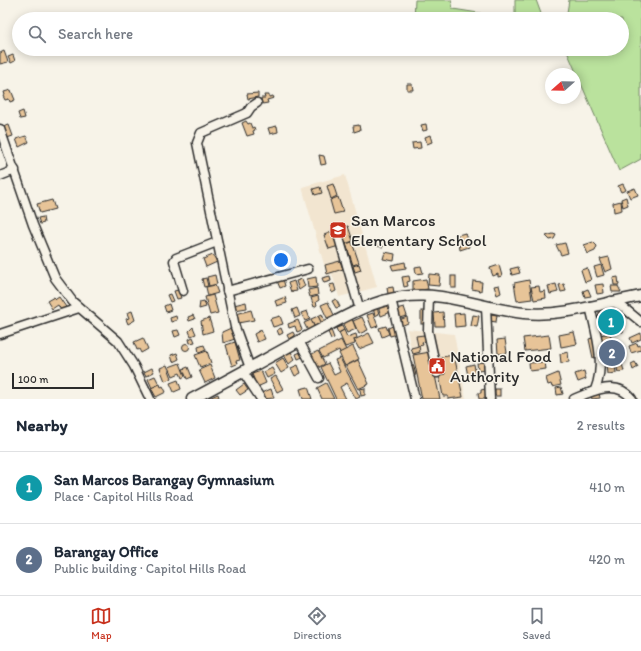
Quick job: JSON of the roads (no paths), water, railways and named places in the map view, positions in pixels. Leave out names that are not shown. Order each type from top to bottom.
[{"type":"main road","points":[[192,399],[204,396],[246,370],[360,310],[391,299],[428,295],[526,313],[546,313],[641,296]]},
{"type":"street","points":[[257,103],[251,107],[247,113],[208,129],[198,138],[198,148],[235,327],[246,370],[261,399]]},
{"type":"street","points":[[0,129],[33,225],[55,278],[67,296],[118,341],[134,366],[150,399]]},
{"type":"street","points":[[0,176],[14,170]]},
{"type":"street","points":[[336,231],[360,310]]},
{"type":"street","points":[[182,291],[174,261],[176,258],[217,242]]},
{"type":"street","points":[[227,290],[308,269]]},
{"type":"street","points":[[428,295],[428,331],[437,373]]},
{"type":"street","points":[[391,299],[415,399]]},
{"type":"street","points":[[611,301],[624,308],[641,322]]},
{"type":"street","points":[[486,306],[490,399]]},
{"type":"street","points":[[590,306],[596,334],[600,366],[595,390]]},
{"type":"street","points":[[0,334],[79,308]]},
{"type":"street","points":[[299,341],[319,378]]},
{"type":"street","points":[[574,399],[595,390],[620,389],[624,390],[632,399]]},
{"type":"place","name":"San Marcos Elementary School","points":[[338,230]]},
{"type":"place","name":"San Marcos Barangay Gymnasium","points":[[611,322]]},
{"type":"place","name":"Barangay Office","points":[[612,353]]},
{"type":"place","name":"National Food Authority","points":[[437,366]]}]
